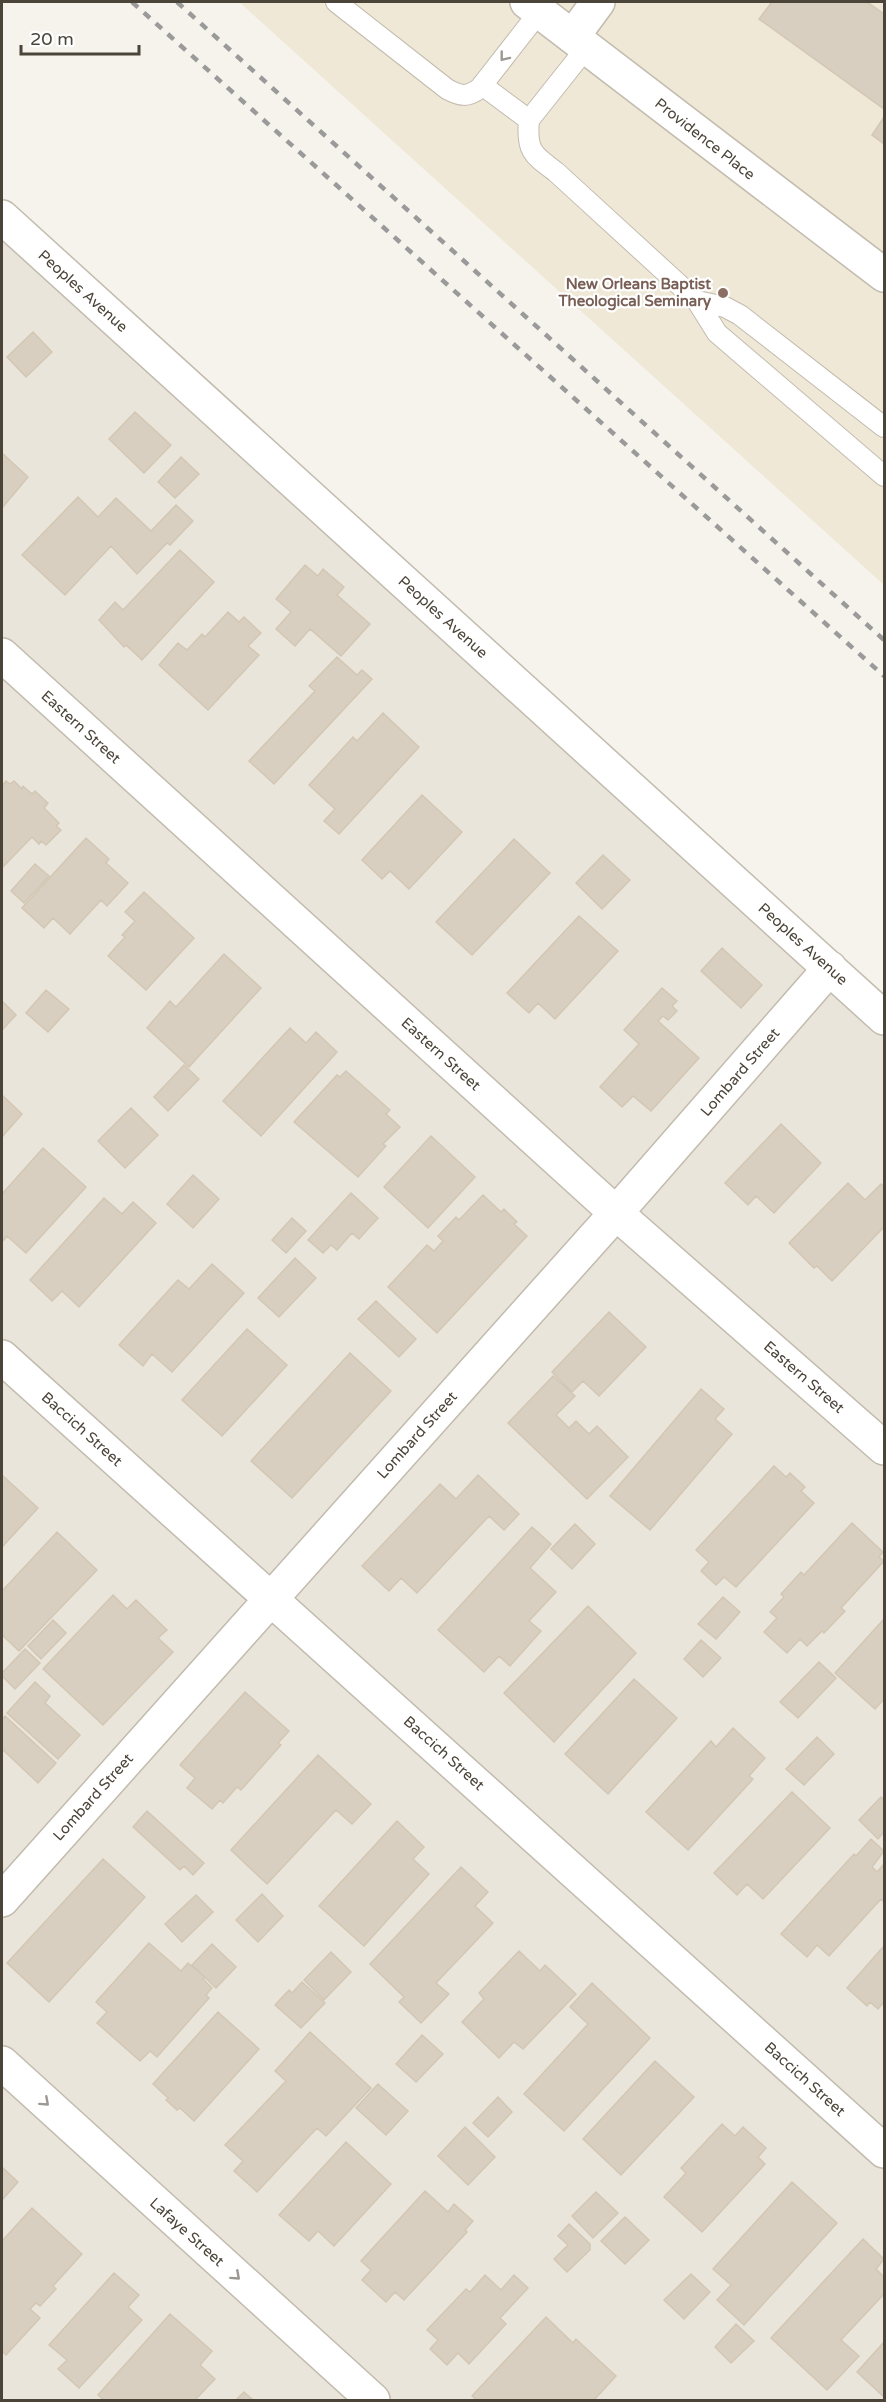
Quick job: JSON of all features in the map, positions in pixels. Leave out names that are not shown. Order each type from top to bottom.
[{"type":"street","points":[[580,42],[598,2]]},
{"type":"street","name":"Providence Place","points":[[533,6],[885,275]]},
{"type":"street","name":"Peoples Avenue","points":[[2,217],[885,1018]]},
{"type":"street","name":"Eastern Street","points":[[2,655],[616,1213],[885,1448]]},
{"type":"street","name":"Lombard Street","points":[[2,1900],[616,1213],[830,968]]},
{"type":"street","name":"Baccich Street","points":[[2,1357],[885,2151]]},
{"type":"street","name":"Lafaye Street","points":[[2,2063],[373,2400]]},
{"type":"lane","points":[[336,2],[447,89],[460,96],[471,95],[482,84],[533,6]]},
{"type":"lane","points":[[580,42],[529,120],[528,135],[533,155],[556,172],[697,301],[717,333],[885,476]]},
{"type":"lane","points":[[482,84],[529,120]]},
{"type":"lane","points":[[697,301],[725,307],[740,315],[885,427]]},
{"type":"shaded area","name":"New Orleans Baptist Theological Seminary","points":[[239,2],[884,2],[884,585]]},
{"type":"shaded area","points":[[2,217],[884,993],[884,2400],[2,2400]]},
{"type":"building","points":[[772,2],[867,2],[884,14],[884,109],[759,19]]},
{"type":"building","points":[[884,117],[884,144],[872,135]]},
{"type":"building","points":[[33,332],[52,352],[26,377],[7,357]]},
{"type":"building","points":[[135,412],[171,445],[144,473],[109,439]]},
{"type":"building","points":[[2,453],[28,477],[2,508]]},
{"type":"building","points":[[181,457],[199,474],[175,498],[158,482]]},
{"type":"building","points":[[78,497],[98,517],[116,498],[151,531],[176,505],[193,521],[170,545],[167,543],[137,574],[111,546],[65,595],[22,555]]},
{"type":"building","points":[[180,550],[214,582],[142,660],[126,645],[124,647],[99,620],[115,602],[123,610]]},
{"type":"building","points":[[305,565],[318,576],[323,569],[344,587],[337,595],[370,624],[341,656],[310,629],[295,646],[276,629],[291,612],[276,599]]},
{"type":"building","points":[[228,612],[239,622],[244,617],[261,633],[248,646],[259,655],[208,710],[159,665],[178,643],[187,650],[202,634],[205,637]]},
{"type":"building","points":[[337,657],[357,675],[362,670],[372,679],[274,784],[249,761],[315,691],[309,686]]},
{"type":"building","points":[[383,713],[419,747],[339,834],[324,821],[335,809],[309,785],[353,737],[357,741]]},
{"type":"building","points":[[6,781],[10,784],[14,781],[22,789],[23,786],[32,794],[35,791],[48,803],[44,808],[59,823],[56,826],[61,830],[46,845],[41,841],[39,844],[32,837],[2,868],[2,786]]},
{"type":"building","points":[[422,795],[462,832],[409,889],[390,871],[382,879],[362,860]]},
{"type":"building","points":[[86,838],[109,859],[106,863],[128,883],[107,906],[101,900],[70,934],[53,918],[44,928],[22,908]]},
{"type":"building","points":[[514,839],[550,873],[472,955],[436,922]]},
{"type":"building","points":[[603,855],[630,880],[602,909],[576,883]]},
{"type":"building","points":[[35,864],[49,876],[24,903],[11,891]]},
{"type":"building","points":[[144,892],[194,938],[146,990],[108,956],[125,937],[122,935],[135,921],[125,912]]},
{"type":"building","points":[[579,916],[618,951],[555,1019],[538,1003],[529,1013],[507,993]]},
{"type":"building","points":[[722,948],[762,985],[741,1008],[701,971]]},
{"type":"building","points":[[224,954],[261,988],[189,1067],[147,1028],[170,1001],[176,1007]]},
{"type":"building","points":[[662,988],[677,1001],[672,1006],[677,1011],[668,1020],[663,1016],[658,1021],[699,1058],[651,1111],[633,1096],[622,1107],[600,1087],[639,1044],[624,1030]]},
{"type":"building","points":[[46,990],[69,1009],[48,1032],[26,1013]]},
{"type":"building","points":[[2,1001],[16,1015],[2,1030]]},
{"type":"building","points":[[290,1028],[306,1043],[316,1032],[337,1052],[261,1136],[223,1101]]},
{"type":"building","points":[[184,1065],[199,1079],[168,1111],[154,1097]]},
{"type":"building","points":[[346,1071],[390,1110],[386,1114],[400,1127],[383,1144],[386,1146],[358,1177],[294,1122],[337,1075],[340,1077]]},
{"type":"building","points":[[2,1095],[22,1114],[2,1137]]},
{"type":"building","points":[[131,1108],[158,1135],[125,1168],[98,1141]]},
{"type":"building","points":[[781,1124],[821,1163],[774,1213],[756,1196],[748,1205],[725,1183]]},
{"type":"building","points":[[431,1136],[475,1177],[428,1228],[384,1187]]},
{"type":"building","points":[[43,1148],[86,1187],[26,1253],[7,1236],[2,1242],[2,1194]]},
{"type":"building","points":[[193,1175],[219,1199],[193,1228],[167,1204]]},
{"type":"building","points":[[848,1183],[865,1200],[881,1184],[884,1187],[884,1227],[832,1281],[817,1266],[814,1268],[789,1243]]},
{"type":"building","points":[[351,1193],[378,1218],[359,1239],[352,1233],[337,1250],[331,1245],[323,1253],[308,1240]]},
{"type":"building","points":[[483,1195],[501,1212],[504,1209],[517,1222],[514,1224],[527,1236],[437,1333],[388,1287],[427,1245],[434,1251],[443,1241],[438,1236],[456,1217],[459,1220]]},
{"type":"building","points":[[104,1198],[122,1214],[133,1202],[156,1223],[79,1307],[62,1291],[52,1301],[30,1280]]},
{"type":"building","points":[[292,1218],[306,1231],[286,1253],[272,1240]]},
{"type":"building","points":[[295,1258],[316,1278],[279,1317],[258,1298]]},
{"type":"building","points":[[212,1264],[244,1293],[172,1372],[152,1354],[143,1366],[119,1345],[178,1280],[189,1289]]},
{"type":"building","points":[[376,1301],[416,1339],[399,1357],[358,1319]]},
{"type":"building","points":[[609,1312],[646,1347],[599,1396],[583,1381],[572,1392],[552,1372]]},
{"type":"building","points":[[247,1329],[287,1365],[222,1436],[182,1400]]},
{"type":"building","points":[[350,1353],[391,1391],[292,1498],[251,1461]]},
{"type":"building","points":[[553,1376],[575,1396],[556,1415],[569,1428],[576,1421],[589,1434],[597,1426],[628,1457],[587,1499],[508,1423]]},
{"type":"building","points":[[701,1389],[724,1409],[715,1419],[732,1434],[650,1530],[610,1496]]},
{"type":"building","points":[[774,1466],[786,1477],[790,1473],[805,1487],[801,1491],[814,1503],[736,1587],[724,1577],[716,1585],[701,1571],[709,1562],[696,1550]]},
{"type":"building","points":[[2,1475],[38,1508],[2,1547]]},
{"type":"building","points":[[478,1475],[519,1514],[504,1530],[489,1516],[417,1593],[401,1578],[389,1591],[362,1566],[440,1484],[456,1499]]},
{"type":"building","points":[[852,1523],[883,1552],[879,1557],[884,1561],[841,1608],[845,1611],[824,1633],[822,1631],[807,1646],[800,1639],[787,1653],[764,1632],[777,1618],[770,1612],[784,1597],[781,1594],[801,1572],[804,1575]]},
{"type":"building","points":[[575,1524],[595,1544],[572,1569],[551,1549]]},
{"type":"building","points":[[532,1527],[551,1544],[530,1568],[556,1592],[529,1621],[541,1631],[510,1666],[499,1656],[484,1672],[438,1630]]},
{"type":"building","points":[[57,1532],[97,1570],[19,1651],[2,1635],[2,1591]]},
{"type":"building","points":[[113,1595],[127,1609],[136,1600],[167,1630],[158,1638],[173,1652],[103,1725],[43,1669]]},
{"type":"building","points":[[723,1597],[740,1612],[716,1639],[698,1624]]},
{"type":"building","points":[[588,1606],[636,1653],[554,1742],[504,1693]]},
{"type":"building","points":[[884,1619],[884,1699],[875,1709],[835,1673]]},
{"type":"building","points":[[53,1620],[66,1633],[41,1659],[28,1646]]},
{"type":"building","points":[[701,1640],[721,1658],[703,1677],[684,1659]]},
{"type":"building","points":[[25,1649],[40,1663],[15,1689],[2,1676],[2,1673]]},
{"type":"building","points":[[819,1662],[836,1678],[798,1718],[780,1702]]},
{"type":"building","points":[[634,1679],[677,1718],[608,1794],[565,1754]]},
{"type":"building","points":[[35,1682],[50,1696],[45,1703],[80,1735],[58,1759],[7,1713]]},
{"type":"building","points":[[245,1692],[289,1731],[278,1743],[281,1745],[241,1790],[237,1787],[223,1803],[220,1800],[212,1809],[187,1788],[195,1778],[180,1765]]},
{"type":"building","points":[[5,1716],[56,1763],[38,1783],[2,1749],[2,1720]]},
{"type":"building","points":[[733,1728],[765,1758],[749,1776],[753,1779],[688,1850],[646,1812],[711,1741],[716,1747]]},
{"type":"building","points":[[817,1737],[834,1754],[804,1785],[786,1769]]},
{"type":"building","points":[[318,1755],[371,1804],[352,1824],[336,1810],[267,1884],[231,1850]]},
{"type":"building","points":[[792,1792],[830,1828],[763,1899],[747,1884],[737,1895],[714,1873]]},
{"type":"building","points":[[881,1797],[884,1800],[884,1832],[878,1839],[859,1820]]},
{"type":"building","points":[[147,1811],[204,1863],[193,1875],[184,1866],[180,1870],[133,1827]]},
{"type":"building","points":[[397,1821],[424,1847],[413,1859],[429,1874],[364,1946],[319,1906]]},
{"type":"building","points":[[871,1839],[884,1851],[872,1867],[877,1872],[883,1865],[884,1867],[884,1902],[881,1899],[829,1956],[817,1945],[807,1957],[781,1934],[854,1854],[856,1856]]},
{"type":"building","points":[[103,1859],[145,1897],[49,2002],[7,1963]]},
{"type":"building","points":[[461,1867],[488,1892],[475,1906],[493,1923],[436,1983],[449,1994],[421,2023],[399,2002],[404,1997],[370,1964]]},
{"type":"building","points":[[262,1894],[283,1916],[258,1942],[236,1920]]},
{"type":"building","points":[[196,1895],[213,1912],[182,1942],[165,1924]]},
{"type":"building","points":[[149,1943],[181,1971],[188,1963],[205,1977],[203,1979],[212,1988],[206,1995],[209,1998],[157,2057],[150,2051],[140,2061],[97,2023],[107,2012],[96,2002]]},
{"type":"building","points":[[212,1944],[236,1967],[216,1988],[192,1965]]},
{"type":"building","points":[[884,1946],[884,2002],[878,2009],[870,2002],[867,2006],[847,1988]]},
{"type":"building","points":[[519,1951],[540,1971],[545,1965],[576,1994],[523,2049],[514,2042],[499,2058],[462,2022],[484,1999],[479,1993]]},
{"type":"building","points":[[331,1952],[351,1972],[324,2000],[304,1980]]},
{"type":"building","points":[[302,1982],[325,2003],[301,2028],[275,2005],[289,1990],[292,1993]]},
{"type":"building","points":[[592,1983],[650,2038],[564,2131],[524,2094],[588,2024],[570,2007]]},
{"type":"building","points":[[218,2012],[259,2049],[194,2121],[180,2108],[177,2110],[153,2084]]},
{"type":"building","points":[[310,2032],[371,2088],[326,2136],[317,2128],[257,2192],[234,2171],[243,2161],[225,2145],[286,2081],[275,2071]]},
{"type":"building","points":[[422,2035],[443,2054],[416,2082],[396,2064]]},
{"type":"building","points":[[655,2061],[694,2097],[621,2175],[583,2139]]},
{"type":"building","points":[[378,2084],[408,2111],[386,2135],[356,2108]]},
{"type":"building","points":[[498,2097],[512,2112],[488,2137],[473,2123]]},
{"type":"building","points":[[722,2124],[735,2136],[743,2127],[766,2148],[758,2157],[765,2164],[702,2232],[664,2197],[686,2173],[681,2168]]},
{"type":"building","points":[[465,2127],[495,2157],[468,2185],[438,2156]]},
{"type":"building","points":[[346,2142],[391,2184],[334,2246],[318,2231],[309,2241],[279,2215]]},
{"type":"building","points":[[2,2167],[18,2182],[2,2200]]},
{"type":"building","points":[[792,2182],[837,2223],[744,2325],[717,2300],[731,2285],[713,2269]]},
{"type":"building","points":[[425,2191],[448,2212],[454,2204],[473,2221],[465,2230],[467,2232],[404,2300],[395,2292],[386,2302],[362,2280],[371,2270],[361,2261]]},
{"type":"building","points":[[596,2192],[618,2213],[593,2238],[572,2216]]},
{"type":"building","points":[[32,2208],[82,2254],[53,2286],[56,2289],[40,2306],[36,2303],[30,2309],[40,2318],[6,2355],[2,2351],[2,2241]]},
{"type":"building","points":[[625,2217],[649,2240],[625,2264],[601,2241]]},
{"type":"building","points":[[569,2224],[590,2244],[590,2250],[567,2272],[554,2259],[568,2245],[558,2236]]},
{"type":"building","points":[[863,2239],[884,2259],[876,2269],[884,2277],[884,2294],[841,2340],[859,2356],[827,2390],[771,2338]]},
{"type":"building","points":[[114,2273],[139,2295],[128,2307],[142,2320],[79,2388],[58,2369],[67,2360],[49,2345]]},
{"type":"building","points":[[691,2274],[710,2292],[684,2319],[664,2300]]},
{"type":"building","points":[[485,2275],[501,2290],[514,2275],[528,2288],[500,2318],[506,2324],[469,2364],[458,2353],[447,2365],[430,2349],[438,2340],[427,2330],[466,2289],[470,2292]]},
{"type":"building","points":[[170,2314],[212,2351],[200,2365],[215,2379],[195,2400],[104,2400],[98,2395]]},
{"type":"building","points":[[546,2317],[573,2343],[576,2339],[616,2376],[594,2400],[477,2400],[472,2396]]},
{"type":"building","points":[[736,2324],[754,2341],[731,2363],[715,2347]]},
{"type":"building","points":[[884,2342],[884,2397],[857,2372]]},
{"type":"building","points":[[244,2392],[253,2400],[236,2400]]},
{"type":"railway","points":[[132,2],[884,676]]},
{"type":"railway","points":[[177,2],[884,640]]},
{"type":"place","name":"New Orleans Baptist Theological Seminary","points":[[723,293]]}]
